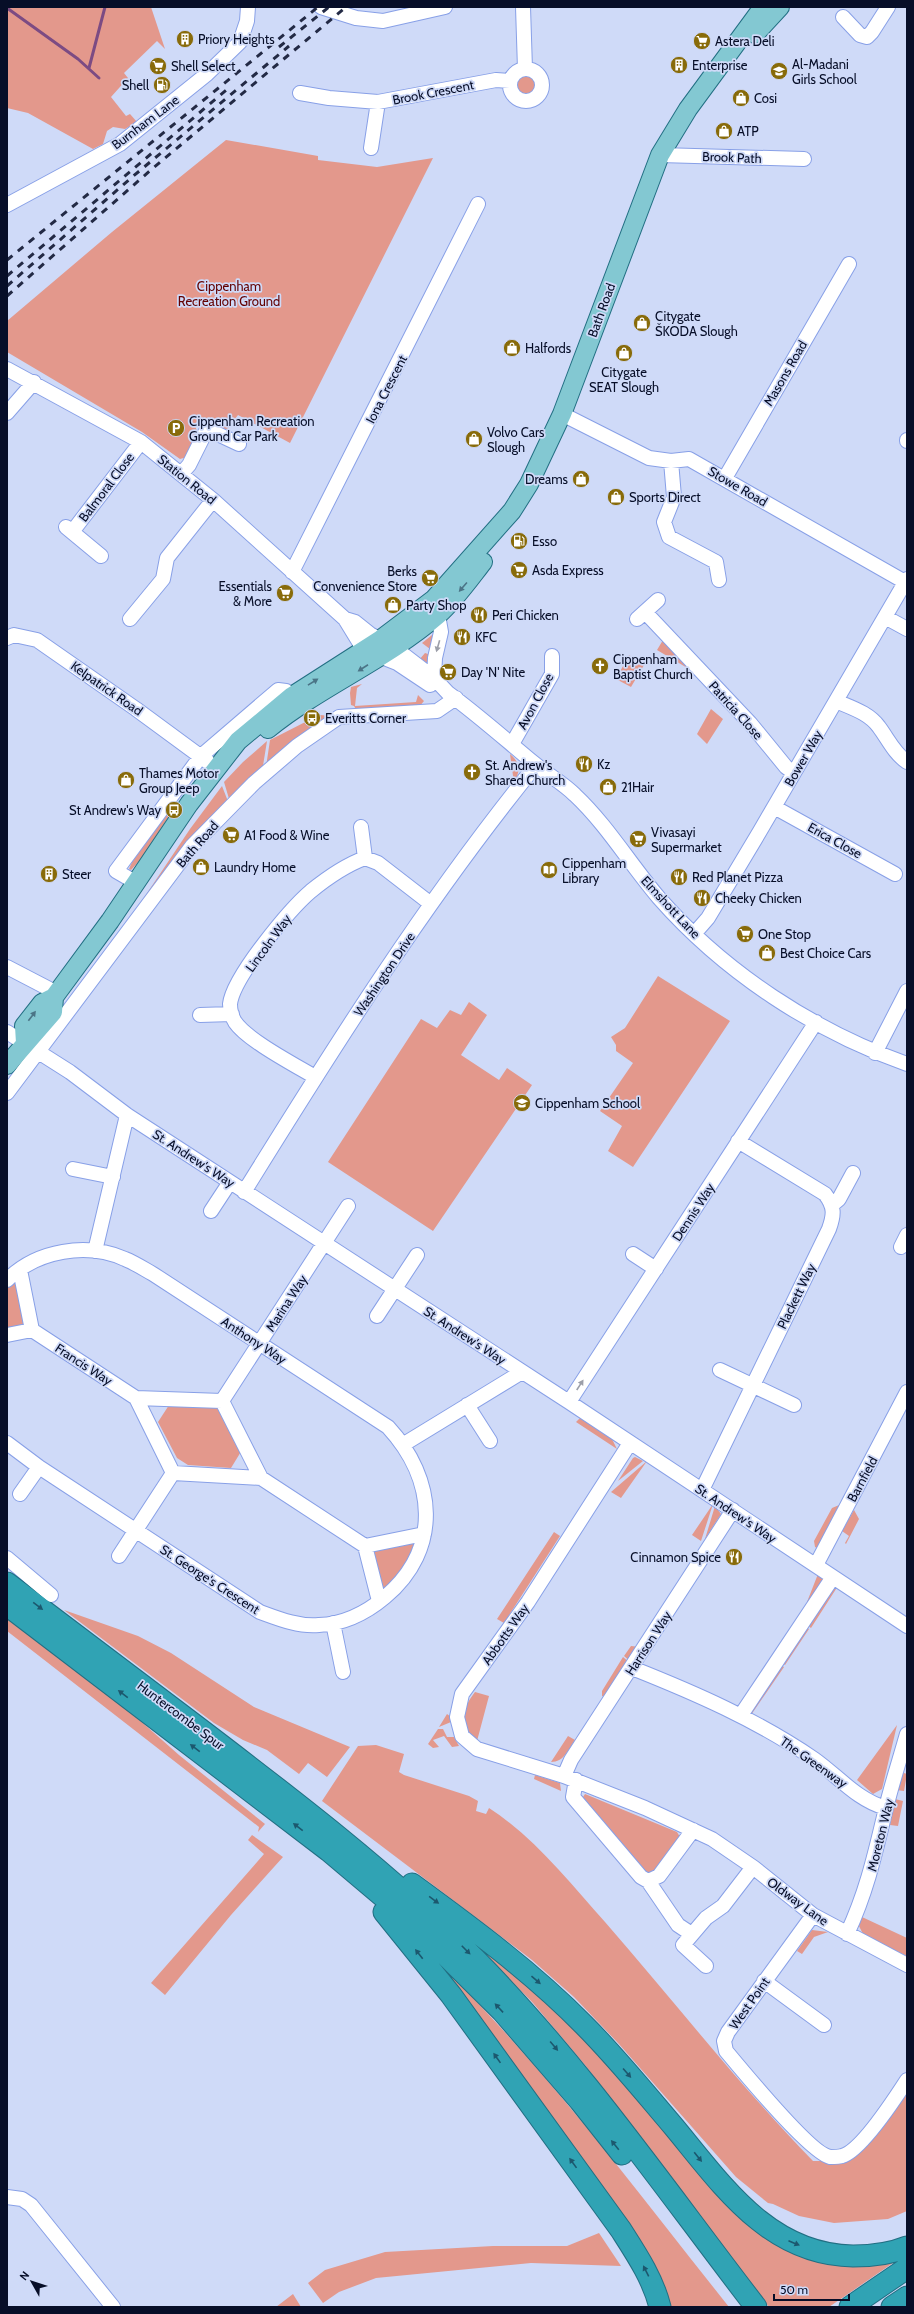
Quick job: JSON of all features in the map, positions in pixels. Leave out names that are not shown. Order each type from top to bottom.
[{"type":"highway","name":"Huntercombe Spur","points":[[7,1583],[253,1769],[354,1849]]},
{"type":"highway","name":"Huntercombe Spur","points":[[7,1605],[329,1851]]},
{"type":"highway","points":[[354,1849],[405,1879],[436,1901],[525,1971],[559,2000],[626,2071],[737,2203],[772,2231],[809,2249],[839,2256],[879,2254],[907,2247]]},
{"type":"highway","points":[[354,1849],[444,1928],[539,2028],[617,2123],[756,2307]]},
{"type":"highway","points":[[329,1851],[407,1938],[470,2020],[621,2230],[644,2266],[657,2294],[660,2307]]},
{"type":"highway","points":[[329,1851],[406,1916],[502,2011],[580,2101],[743,2307]]},
{"type":"highway","points":[[850,2307],[907,2268]]},
{"type":"highway","points":[[892,2307],[907,2297]]},
{"type":"main road","name":"Bath Road","points":[[7,1065],[32,1047],[35,1034],[53,1012],[55,995],[110,921],[189,804],[238,741],[292,696],[364,650],[386,648],[434,599],[497,530],[512,511],[529,484],[562,414],[660,155],[676,126],[703,90],[723,59],[768,9]]},
{"type":"main road","name":"Bath Road","points":[[220,766],[276,723],[386,648],[438,615],[466,585],[486,557],[497,530]]},
{"type":"street","name":"Burnham Lane","points":[[7,205],[120,144],[207,74],[240,42],[247,21],[248,7]]},
{"type":"street","points":[[321,7],[356,18],[383,21],[445,7]]},
{"type":"street","points":[[523,7],[525,69]]},
{"type":"street","points":[[843,17],[860,35],[867,37],[887,12],[888,7]]},
{"type":"street","points":[[525,69],[537,73],[542,84],[538,96],[533,100],[520,101],[511,93],[510,80],[519,71],[525,69]]},
{"type":"street","name":"Brook Crescent","points":[[371,148],[378,102],[496,80],[510,80]]},
{"type":"street","points":[[309,90],[378,102]]},
{"type":"street","name":"Brook Path","points":[[660,155],[804,159]]},
{"type":"street","name":"Iona Crescent","points":[[292,572],[478,204]]},
{"type":"street","name":"Masons Road","points":[[724,478],[845,266]]},
{"type":"street","name":"Station Road","points":[[7,369],[34,382],[141,442],[213,500],[345,619],[364,650]]},
{"type":"street","points":[[7,413],[34,382]]},
{"type":"street","name":"Stowe Road","points":[[562,414],[649,458],[671,461],[690,459],[906,580]]},
{"type":"street","points":[[181,474],[189,465],[208,429],[239,444]]},
{"type":"street","name":"Balmoral Close","points":[[101,556],[68,530],[141,442]]},
{"type":"street","points":[[671,461],[674,497],[664,522],[669,537],[716,562],[719,580]]},
{"type":"street","points":[[130,619],[163,579],[167,558],[213,500]]},
{"type":"street","name":"Bower Way","points":[[694,934],[708,918],[906,580]]},
{"type":"street","name":"Patricia Close","points":[[658,600],[641,616],[750,723],[786,767],[794,773]]},
{"type":"street","points":[[434,678],[435,658],[441,632],[438,615]]},
{"type":"street","points":[[885,617],[907,629]]},
{"type":"street","name":"Station Road","points":[[345,619],[355,622],[386,648]]},
{"type":"street","name":"Kelpatrick Road","points":[[7,638],[14,634],[37,640],[201,756],[220,766]]},
{"type":"street","name":"Elmshott Lane","points":[[386,648],[434,678],[452,695],[536,765],[574,794],[598,819],[660,898],[694,934],[760,989],[816,1022],[875,1053],[907,1064]]},
{"type":"street","name":"Elmshott Lane","points":[[386,648],[430,685],[452,695]]},
{"type":"street","name":"Avon Close","points":[[512,744],[552,674],[552,656]]},
{"type":"street","points":[[135,882],[116,871],[201,756],[278,690],[286,691],[292,696]]},
{"type":"street","name":"Bath Road","points":[[7,1093],[32,1047],[192,846],[254,783],[297,746],[339,717],[437,711],[452,695]]},
{"type":"street","points":[[836,701],[868,716],[879,726],[896,753],[907,762]]},
{"type":"street","name":"Washington Drive","points":[[244,1192],[315,1077],[431,904],[482,834],[536,765]]},
{"type":"street","name":"Erica Close","points":[[774,807],[896,874]]},
{"type":"street","points":[[361,827],[365,858],[378,863],[431,904]]},
{"type":"street","name":"Lincoln Way","points":[[232,1014],[230,1004],[238,985],[258,951],[281,921],[311,891],[350,863],[365,858]]},
{"type":"street","points":[[7,967],[55,995]]},
{"type":"street","points":[[875,1053],[907,991]]},
{"type":"street","points":[[200,1015],[232,1014],[235,1022],[246,1033],[315,1077]]},
{"type":"street","name":"Dennis Way","points":[[569,1402],[816,1022]]},
{"type":"street","name":"St. Andrew's Way","points":[[7,1032],[32,1047],[127,1115],[569,1402],[907,1626]]},
{"type":"street","points":[[7,1280],[20,1270],[41,1258],[66,1250],[95,1251],[127,1115]]},
{"type":"street","points":[[738,1141],[815,1187],[833,1204],[839,1198],[853,1173]]},
{"type":"street","points":[[73,1169],[113,1177]]},
{"type":"street","points":[[211,1211],[230,1182]]},
{"type":"street","name":"Plackett Way","points":[[702,1490],[829,1229],[834,1216],[833,1204]]},
{"type":"street","name":"Marina Way","points":[[222,1401],[325,1244],[348,1206]]},
{"type":"street","name":"Anthony Way","points":[[95,1251],[124,1259],[153,1274],[388,1428],[404,1444]]},
{"type":"street","points":[[633,1254],[656,1269]]},
{"type":"street","points":[[377,1316],[417,1255]]},
{"type":"street","points":[[7,1335],[32,1330],[20,1270]]},
{"type":"street","name":"Francis Way","points":[[32,1330],[136,1398]]},
{"type":"street","points":[[720,1370],[794,1405]]},
{"type":"street","points":[[404,1444],[522,1372]]},
{"type":"street","name":"Barnfield","points":[[816,1565],[907,1392]]},
{"type":"street","points":[[173,1474],[136,1398],[222,1401],[260,1478]]},
{"type":"street","points":[[467,1405],[490,1441]]},
{"type":"street","name":"St. George's Crescent","points":[[7,1443],[39,1467],[260,1612],[293,1623],[318,1626],[354,1617],[379,1601],[396,1588],[422,1547],[427,1512],[420,1476],[404,1444]]},
{"type":"street","name":"Abbotts Way","points":[[570,1778],[476,1750],[462,1736],[457,1717],[462,1694],[528,1602],[630,1443]]},
{"type":"street","points":[[20,1494],[39,1467]]},
{"type":"street","points":[[173,1474],[260,1478],[365,1546],[379,1601]]},
{"type":"street","points":[[119,1556],[173,1474]]},
{"type":"street","name":"Harrison Way","points":[[570,1778],[570,1760],[632,1668],[733,1510]]},
{"type":"street","points":[[365,1546],[424,1534]]},
{"type":"street","points":[[7,1558],[51,1595]]},
{"type":"street","points":[[741,1715],[833,1577]]},
{"type":"street","points":[[333,1623],[343,1672]]},
{"type":"street","name":"The Greenway","points":[[632,1668],[686,1689],[741,1715],[814,1759],[870,1804],[886,1808]]},
{"type":"street","name":"Moreton Way","points":[[847,1934],[862,1903],[873,1866],[886,1808],[907,1734]]},
{"type":"street","points":[[570,1778],[573,1798],[641,1877],[648,1881],[678,1925],[687,1931]]},
{"type":"street","name":"Oldway Lane","points":[[570,1778],[645,1808],[712,1839],[753,1867],[813,1915],[907,1965]]},
{"type":"street","points":[[648,1881],[659,1876],[693,1830]]},
{"type":"street","points":[[706,1966],[683,1945],[706,1918],[723,1906],[753,1867]]},
{"type":"street","name":"West Point","points":[[813,1915],[728,2032],[724,2041],[726,2051],[771,2104],[809,2143],[829,2157],[844,2156],[861,2142],[907,2080]]},
{"type":"street","points":[[764,1981],[824,2025]]},
{"type":"street","points":[[7,2197],[22,2199],[31,2205],[113,2307]]},
{"type":"green space","points":[[7,7],[151,7],[165,49],[157,41],[124,73],[128,78],[111,97],[126,116],[130,114],[137,122],[125,129],[113,127],[107,131],[103,144],[93,149],[28,113],[7,108]]},
{"type":"green space","points":[[526,74],[534,77],[537,85],[534,93],[526,96],[518,93],[515,85],[518,77]]},
{"type":"green space","name":"Cippenham Recreation Ground","points":[[226,140],[318,156],[318,160],[377,167],[433,158],[290,443],[238,415],[226,431],[199,420],[195,425],[198,435],[187,457],[180,459],[142,432],[7,352],[7,321],[112,232]]},
{"type":"green space","points":[[437,631],[429,668],[419,660],[425,653],[428,654],[430,649],[422,643]]},
{"type":"green space","points":[[663,640],[690,668],[689,669],[657,650]]},
{"type":"green space","points":[[629,655],[644,665],[631,687],[616,679]]},
{"type":"green space","points":[[362,684],[357,688],[355,706],[416,702],[418,695],[424,701],[419,707],[358,713],[354,706],[351,705],[350,693],[351,687]]},
{"type":"green space","points":[[711,709],[723,719],[707,744],[697,734]]},
{"type":"green space","points":[[319,715],[335,716],[266,767],[270,740]]},
{"type":"green space","points":[[267,741],[262,772],[230,802],[224,782],[243,762]]},
{"type":"green space","points":[[510,754],[514,757],[518,764],[518,771],[514,783]]},
{"type":"green space","points":[[222,786],[229,804],[109,950],[190,829]]},
{"type":"green space","points":[[171,808],[173,810],[141,859],[131,870],[129,869],[132,862]]},
{"type":"green space","points":[[658,976],[730,1021],[633,1167],[608,1151],[622,1126],[600,1111],[633,1063],[616,1051],[616,1045],[611,1037],[625,1028]]},
{"type":"green space","points":[[469,1002],[487,1015],[461,1055],[499,1080],[507,1068],[532,1085],[433,1231],[328,1162],[421,1019],[437,1028],[450,1010],[461,1015]]},
{"type":"green space","points":[[20,1279],[29,1324],[7,1330],[7,1287]]},
{"type":"green space","points":[[171,1402],[212,1404],[224,1411],[242,1450],[231,1468],[188,1465],[177,1458],[158,1422]]},
{"type":"green space","points":[[580,1418],[612,1439],[617,1449],[576,1422]]},
{"type":"green space","points":[[635,1457],[643,1461],[618,1481],[633,1458]]},
{"type":"green space","points":[[647,1461],[621,1498],[611,1492]]},
{"type":"green space","points":[[844,1503],[819,1549],[815,1547],[814,1541],[832,1508]]},
{"type":"green space","points":[[713,1504],[701,1541],[692,1535]]},
{"type":"green space","points":[[715,1506],[721,1514],[705,1539]]},
{"type":"green space","points":[[854,1510],[859,1519],[846,1544],[845,1543],[849,1536],[842,1531]]},
{"type":"green space","points":[[554,1532],[560,1536],[504,1623],[497,1619]]},
{"type":"green space","points":[[415,1538],[412,1558],[383,1592],[372,1550]]},
{"type":"green space","points":[[818,1574],[826,1579],[810,1605],[807,1602]]},
{"type":"green space","points":[[834,1585],[836,1589],[811,1628],[807,1625]]},
{"type":"green space","points":[[64,1610],[138,1636],[171,1653],[254,1707],[350,1747],[327,1777],[308,1763],[299,1774],[267,1750],[243,1740],[214,1723]]},
{"type":"green space","points":[[7,1619],[136,1717],[179,1755],[265,1824],[258,1832],[259,1827],[7,1631]]},
{"type":"green space","points":[[806,1627],[809,1629],[785,1665],[782,1663]]},
{"type":"green space","points":[[631,1646],[640,1647],[631,1662],[624,1656]]},
{"type":"green space","points":[[623,1657],[630,1663],[607,1698],[602,1696],[602,1691]]},
{"type":"green space","points":[[781,1665],[784,1667],[751,1715],[750,1712]]},
{"type":"green space","points":[[475,1692],[489,1696],[477,1741],[471,1735],[464,1723],[464,1711]]},
{"type":"green space","points":[[447,1714],[451,1717],[451,1722],[439,1727]]},
{"type":"green space","points":[[897,1725],[882,1789],[873,1794],[857,1780]]},
{"type":"green space","points":[[438,1729],[443,1729],[447,1737],[454,1737],[459,1746],[452,1747],[444,1736],[433,1740],[439,1747],[433,1748],[428,1744]]},
{"type":"green space","points":[[568,1736],[575,1740],[568,1751],[559,1760],[551,1762]]},
{"type":"green space","points":[[376,1745],[404,1754],[399,1772],[404,1775],[469,1796],[478,1801],[476,1811],[486,1814],[489,1808],[521,1832],[536,1846],[605,1922],[759,2103],[813,2161],[848,2161],[864,2148],[907,2093],[907,2211],[888,2219],[834,2223],[799,2216],[768,2203],[736,2177],[618,2043],[574,1997],[532,1960],[322,1801],[358,1746]]},
{"type":"green space","points":[[901,1772],[907,1774],[904,1791],[896,1790]]},
{"type":"green space","points":[[535,1775],[560,1783],[561,1791],[534,1779]]},
{"type":"green space","points":[[585,1794],[677,1832],[680,1837],[654,1871],[647,1873],[581,1800]]},
{"type":"green space","points":[[895,1799],[903,1801],[898,1826],[890,1825]]},
{"type":"green space","points":[[252,1835],[283,1857],[231,1915],[165,1995],[151,1983],[264,1854],[248,1840]]},
{"type":"green space","points":[[862,1917],[907,1938],[907,1956],[864,1936],[859,1926]]},
{"type":"green space","points":[[812,1930],[828,1932],[814,1937],[802,1954],[797,1951]]},
{"type":"green space","points":[[467,1936],[545,1996],[761,2232],[894,2259],[893,2263],[829,2307],[769,2307],[585,2065],[533,2003]]},
{"type":"green space","points":[[423,1948],[481,2006],[552,2086],[729,2307],[668,2307]]},
{"type":"green space","points":[[599,2233],[621,2266],[531,2263],[376,2278],[339,2292],[323,2303],[308,2283],[325,2270],[385,2252],[493,2246],[567,2246]]},
{"type":"green space","points":[[293,2294],[301,2307],[276,2307]]},
{"type":"waterway","points":[[89,68],[105,7]]},
{"type":"waterway","points":[[7,8],[78,59],[99,78]]},
{"type":"railway","points":[[7,260],[318,7]]},
{"type":"railway","points":[[279,47],[329,7]]},
{"type":"railway","points":[[7,296],[152,169],[346,7]]},
{"type":"railway","points":[[7,286],[131,178],[289,46]]},
{"type":"railway","points":[[7,276],[231,86]]},
{"type":"place","name":"Priory Heights","points":[[185,39]]},
{"type":"place","name":"Astera Deli","points":[[702,41]]},
{"type":"place","name":"Enterprise","points":[[679,65]]},
{"type":"place","name":"Shell Select","points":[[158,66]]},
{"type":"place","name":"Al-Madani Girls School","points":[[779,71]]},
{"type":"place","name":"Shell","points":[[162,85]]},
{"type":"place","name":"Cosi","points":[[741,98]]},
{"type":"place","name":"ATP","points":[[724,131]]},
{"type":"place","name":"Citygate ŠKODA Slough","points":[[642,323]]},
{"type":"place","name":"Halfords","points":[[512,348]]},
{"type":"place","name":"Citygate SEAT Slough","points":[[624,353]]},
{"type":"place","name":"Cippenham Recreation Ground Car Park","points":[[176,428]]},
{"type":"place","name":"Volvo Cars Slough","points":[[474,439]]},
{"type":"place","name":"Dreams","points":[[581,479]]},
{"type":"place","name":"Sports Direct","points":[[616,497]]},
{"type":"place","name":"Esso","points":[[519,541]]},
{"type":"place","name":"Asda Express","points":[[519,570]]},
{"type":"place","name":"Berks Convenience Store","points":[[430,578]]},
{"type":"place","name":"Essentials & More","points":[[285,593]]},
{"type":"place","name":"Party Shop","points":[[393,605]]},
{"type":"place","name":"Peri Chicken","points":[[479,615]]},
{"type":"place","name":"KFC","points":[[462,637]]},
{"type":"place","name":"Cippenham Baptist Church","points":[[600,666]]},
{"type":"place","name":"Day 'N' Nite","points":[[448,672]]},
{"type":"place","name":"Everitts Corner","points":[[312,718]]},
{"type":"place","name":"Kz","points":[[584,764]]},
{"type":"place","name":"St. Andrew's Shared Church","points":[[472,772]]},
{"type":"place","name":"Thames Motor Group Jeep","points":[[126,780]]},
{"type":"place","name":"21Hair","points":[[608,787]]},
{"type":"place","name":"St Andrew's Way","points":[[174,810]]},
{"type":"place","name":"A1 Food & Wine","points":[[231,835]]},
{"type":"place","name":"Vivasayi Supermarket","points":[[638,839]]},
{"type":"place","name":"Laundry Home","points":[[201,867]]},
{"type":"place","name":"Cippenham Library","points":[[549,870]]},
{"type":"place","name":"Steer","points":[[49,874]]},
{"type":"place","name":"Red Planet Pizza","points":[[679,877]]},
{"type":"place","name":"Cheeky Chicken","points":[[702,898]]},
{"type":"place","name":"One Stop","points":[[745,934]]},
{"type":"place","name":"Best Choice Cars","points":[[767,953]]},
{"type":"place","name":"Cippenham School","points":[[522,1103]]},
{"type":"place","name":"Cinnamon Spice","points":[[734,1557]]}]
